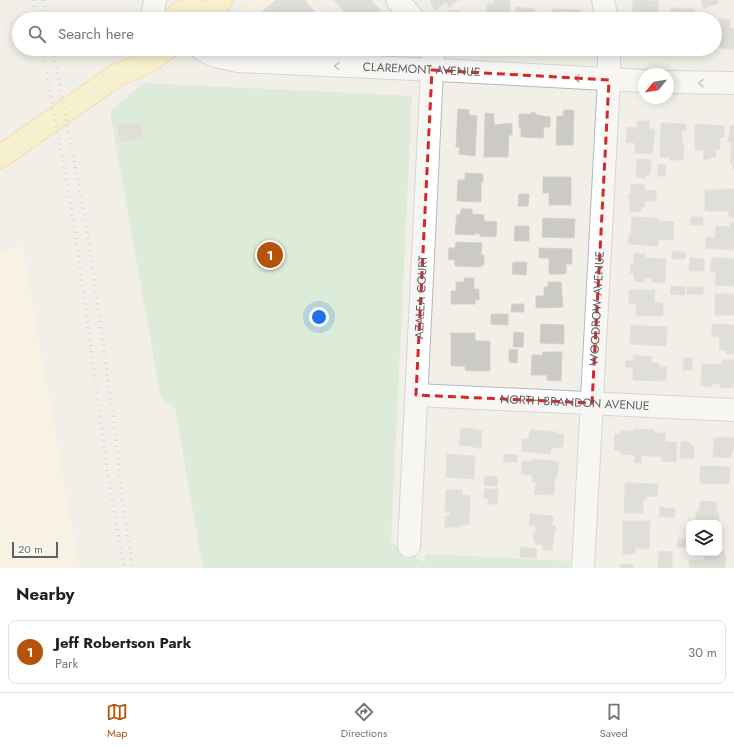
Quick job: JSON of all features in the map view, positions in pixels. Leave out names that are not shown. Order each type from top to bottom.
[{"type":"main road","points":[[181,12],[195,0]]},
{"type":"main road","points":[[213,12],[221,0]]},
{"type":"main road","points":[[117,75],[132,56]]},
{"type":"main road","points":[[0,158],[117,75],[148,62],[156,56]]},
{"type":"street","points":[[153,12],[155,0]]},
{"type":"street","points":[[397,0],[408,12]]},
{"type":"street","points":[[603,0],[606,12]]},
{"type":"street","name":"CLAREMONT AVENUE","points":[[216,56],[238,61],[432,59],[609,80],[638,81]]},
{"type":"street","name":"WOODROW AVENUE","points":[[584,568],[609,56]]},
{"type":"street","name":"AZALEA COURT","points":[[409,546],[432,59]]},
{"type":"street","points":[[674,82],[734,83]]},
{"type":"street","name":"NORTH BRANDON AVENUE","points":[[416,395],[734,410]]},
{"type":"highlighted area","points":[[432,70],[609,80],[592,403],[416,395]]},
{"type":"shaded area","points":[[255,0],[310,0],[321,12],[241,12]]},
{"type":"shaded area","points":[[22,245],[79,568],[0,568],[0,252]]},
{"type":"green space","points":[[143,83],[412,96],[391,542],[425,563],[425,554],[570,561],[570,568],[203,568],[175,408],[161,398],[110,112]]},
{"type":"building","points":[[276,0],[305,0],[314,12],[261,12]]},
{"type":"building","points":[[334,0],[371,0],[382,12],[344,12]]},
{"type":"building","points":[[430,0],[458,0],[449,7],[446,2],[436,10],[430,3],[432,2]]},
{"type":"building","points":[[494,0],[510,0],[509,12],[486,12],[487,4],[494,3]]},
{"type":"building","points":[[633,0],[658,1],[658,12],[632,12]]},
{"type":"building","points":[[701,0],[718,0],[719,3],[704,8]]},
{"type":"building","points":[[516,7],[535,9],[535,12],[515,12]]},
{"type":"building","points":[[671,8],[694,9],[694,12],[671,12]]},
{"type":"building","points":[[552,9],[581,10],[581,12],[552,12]]},
{"type":"building","points":[[722,19],[730,19],[730,28],[734,28],[734,49],[722,48]]},
{"type":"building","points":[[458,109],[469,110],[469,115],[477,116],[475,156],[459,154],[460,147],[456,147]]},
{"type":"building","points":[[564,110],[574,110],[573,145],[556,145],[557,116],[563,116]]},
{"type":"building","points":[[531,112],[536,113],[536,115],[550,117],[550,127],[544,127],[543,138],[521,137],[521,128],[519,128],[519,114],[532,114]]},
{"type":"building","points":[[485,113],[494,114],[494,125],[512,123],[512,135],[509,135],[508,157],[484,157]]},
{"type":"building","points":[[637,121],[649,121],[649,129],[655,129],[652,154],[635,153],[635,143],[626,142],[627,127],[637,128]]},
{"type":"building","points":[[140,122],[143,138],[120,142],[117,126]]},
{"type":"building","points":[[661,123],[686,124],[686,131],[682,130],[682,145],[684,145],[683,160],[670,160],[670,157],[660,157]]},
{"type":"building","points":[[695,124],[724,126],[724,137],[720,137],[720,149],[716,149],[716,157],[703,159],[704,150],[695,150]]},
{"type":"building","points":[[731,125],[734,125],[734,169],[732,169],[733,163],[730,163],[732,143],[728,142]]},
{"type":"building","points":[[637,159],[651,160],[650,175],[645,175],[645,178],[636,177]]},
{"type":"building","points":[[658,164],[666,165],[665,176],[657,176]]},
{"type":"building","points":[[465,173],[483,174],[483,182],[481,182],[481,202],[457,201],[458,180],[465,180]]},
{"type":"building","points":[[543,177],[571,177],[571,205],[549,205],[549,193],[543,193]]},
{"type":"building","points":[[631,184],[645,185],[645,190],[656,191],[656,201],[645,201],[645,207],[641,207],[641,212],[630,212],[630,199],[628,199],[629,194],[631,194]]},
{"type":"building","points":[[734,189],[734,217],[729,217],[729,211],[705,211],[705,190]]},
{"type":"building","points":[[519,194],[529,194],[528,206],[518,206]]},
{"type":"building","points":[[461,209],[472,209],[472,214],[484,215],[484,221],[497,222],[496,237],[480,236],[480,234],[475,233],[475,235],[455,234],[457,214],[460,215]]},
{"type":"building","points":[[632,217],[658,218],[658,221],[674,222],[673,240],[658,239],[658,246],[628,244],[629,234],[631,234]]},
{"type":"building","points":[[691,217],[703,217],[703,225],[690,225]]},
{"type":"building","points":[[543,218],[575,219],[574,238],[542,237]]},
{"type":"building","points":[[730,222],[734,223],[734,250],[705,248],[706,237],[715,238],[716,226],[730,227]]},
{"type":"building","points":[[515,226],[529,226],[529,241],[514,241]]},
{"type":"building","points":[[456,242],[482,243],[481,255],[484,255],[484,265],[481,265],[481,267],[455,266],[455,260],[448,259],[449,248],[455,248]]},
{"type":"building","points":[[539,248],[572,249],[572,264],[566,264],[566,274],[549,274],[549,258],[539,258]]},
{"type":"building","points":[[673,251],[685,252],[685,259],[672,259]]},
{"type":"building","points":[[634,253],[645,254],[645,258],[666,259],[665,283],[652,282],[652,279],[644,278],[644,282],[634,281],[634,274],[630,273],[631,264],[633,265]]},
{"type":"building","points":[[712,257],[734,259],[734,286],[715,285],[716,272],[710,272]]},
{"type":"building","points":[[690,258],[704,259],[704,271],[689,271]]},
{"type":"building","points":[[513,262],[527,262],[526,275],[512,274]]},
{"type":"building","points":[[464,278],[474,278],[474,289],[479,289],[479,300],[475,300],[475,304],[451,304],[451,291],[456,291],[456,282],[464,282]]},
{"type":"building","points":[[548,282],[561,282],[563,307],[536,308],[536,296],[544,296],[544,287],[548,287]]},
{"type":"building","points":[[671,286],[685,287],[685,295],[670,294]]},
{"type":"building","points":[[687,287],[703,287],[703,294],[687,294]]},
{"type":"building","points":[[629,290],[655,290],[654,302],[663,303],[663,316],[636,316],[636,304],[629,304]]},
{"type":"building","points":[[715,294],[734,294],[734,315],[715,315]]},
{"type":"building","points":[[512,304],[524,304],[524,312],[511,312]]},
{"type":"building","points":[[491,314],[508,314],[508,325],[491,324]]},
{"type":"building","points":[[541,324],[564,325],[564,344],[540,343]]},
{"type":"building","points":[[712,324],[734,325],[734,354],[726,354],[727,350],[719,350],[720,337],[712,336]]},
{"type":"building","points":[[631,325],[667,327],[666,346],[630,344]]},
{"type":"building","points":[[514,332],[524,333],[523,347],[513,347]]},
{"type":"building","points":[[451,333],[475,333],[475,341],[490,341],[490,371],[472,371],[465,370],[465,366],[451,366]]},
{"type":"building","points":[[509,349],[518,350],[517,363],[509,362]]},
{"type":"building","points":[[543,352],[562,352],[561,381],[547,380],[547,375],[531,375],[532,355],[542,355]]},
{"type":"building","points":[[633,355],[652,357],[651,363],[659,363],[659,367],[667,367],[666,381],[633,380],[633,367],[625,367],[626,360],[633,361]]},
{"type":"building","points":[[684,358],[692,358],[692,370],[683,370]]},
{"type":"building","points":[[722,360],[734,360],[733,388],[720,388],[721,384],[712,384],[712,387],[701,386],[702,364],[722,365]]},
{"type":"building","points":[[466,428],[482,431],[481,448],[459,445],[461,429]]},
{"type":"building","points":[[634,429],[654,430],[654,433],[665,433],[665,442],[677,442],[676,462],[662,461],[662,457],[641,455],[641,463],[634,462],[635,455],[621,454],[621,451],[614,450],[615,434],[621,434],[621,431],[634,431]]},
{"type":"building","points":[[530,430],[564,434],[563,447],[551,448],[550,454],[522,451],[522,439],[529,439]]},
{"type":"building","points":[[714,438],[734,438],[734,451],[732,451],[731,458],[713,457]]},
{"type":"building","points":[[681,442],[690,442],[690,446],[694,446],[693,459],[680,458]]},
{"type":"building","points":[[447,454],[475,456],[474,479],[446,477]]},
{"type":"building","points":[[504,454],[517,455],[517,462],[504,462]]},
{"type":"building","points":[[533,459],[559,462],[557,477],[555,477],[554,495],[534,494],[536,482],[532,482],[532,475],[521,474],[522,461],[533,462]]},
{"type":"building","points":[[700,466],[730,467],[729,484],[700,483]]},
{"type":"building","points":[[484,476],[498,477],[497,486],[484,485]]},
{"type":"building","points":[[625,483],[658,484],[657,497],[647,496],[647,499],[643,499],[643,513],[624,513]]},
{"type":"building","points":[[484,489],[498,489],[497,504],[488,504],[488,498],[484,498]]},
{"type":"building","points":[[446,490],[462,490],[462,495],[470,496],[469,525],[460,524],[460,527],[445,527],[445,516],[450,516],[450,512],[445,512]]},
{"type":"building","points":[[700,501],[717,502],[716,512],[719,512],[719,520],[696,520],[696,511],[699,512]]},
{"type":"building","points":[[660,507],[675,509],[674,518],[659,516]]},
{"type":"building","points":[[530,514],[553,516],[552,526],[556,526],[552,551],[543,550],[543,545],[535,544],[533,533],[536,533],[536,526],[529,525]]},
{"type":"building","points":[[623,521],[650,521],[649,549],[635,548],[635,554],[623,554]]},
{"type":"building","points":[[678,539],[686,539],[686,547],[677,547]]},
{"type":"building","points":[[520,547],[537,549],[536,558],[520,557]]},
{"type":"building","points":[[659,551],[672,552],[672,563],[658,562]]},
{"type":"building","points":[[722,551],[724,551],[724,556],[726,556],[725,568],[689,568],[689,560],[704,560],[704,556],[722,556]]},
{"type":"building","points":[[658,563],[672,564],[672,568],[658,568]]},
{"type":"building","points":[[620,564],[634,565],[634,568],[620,568]]},
{"type":"railway","points":[[33,0],[35,12]]},
{"type":"railway","points":[[43,0],[46,12]]},
{"type":"railway","points":[[43,56],[73,217],[110,488],[124,568]]},
{"type":"railway","points":[[54,56],[87,230],[114,422],[124,515],[133,568]]},
{"type":"place","name":"Jeff Robertson Park","points":[[270,255]]}]
